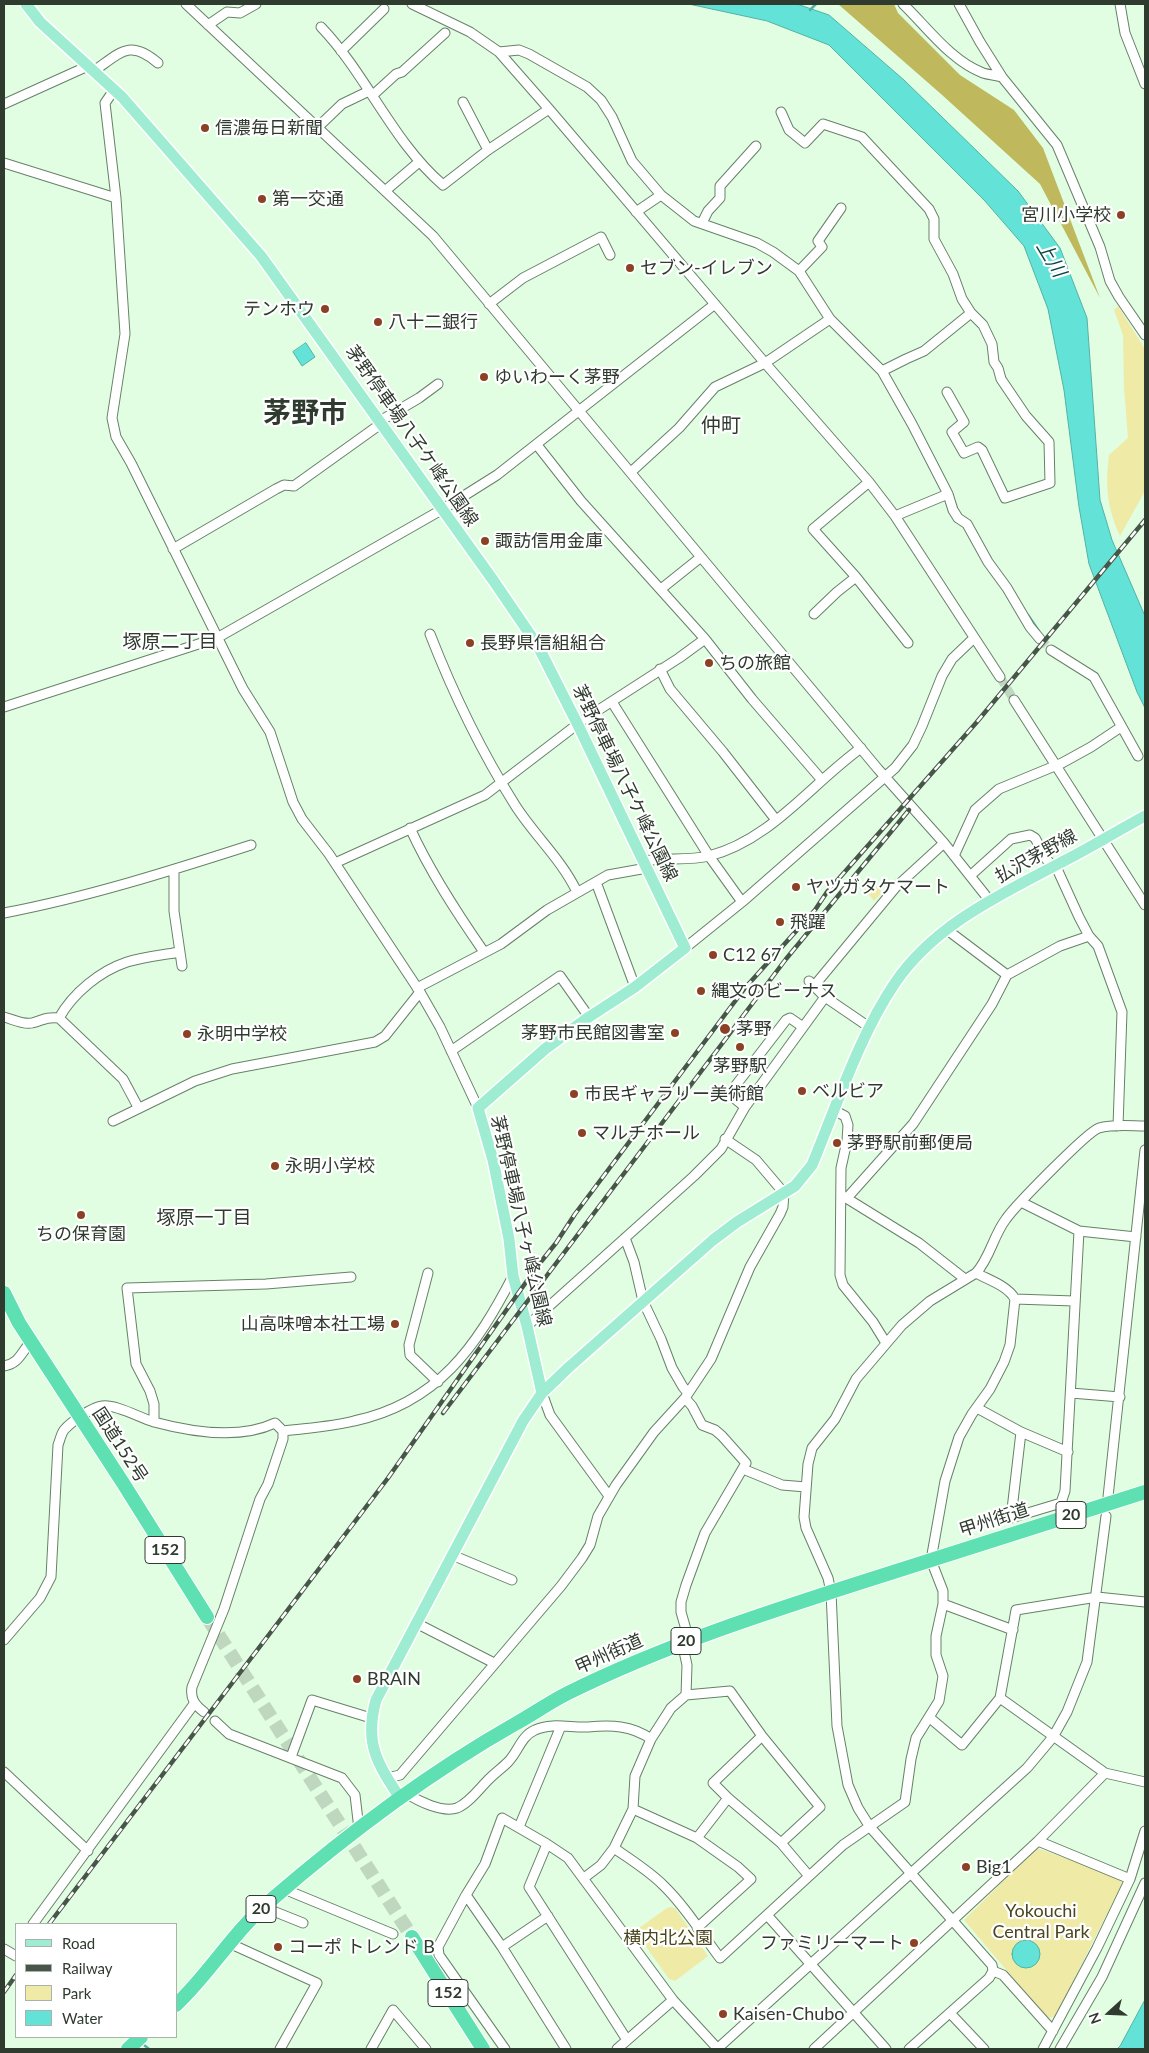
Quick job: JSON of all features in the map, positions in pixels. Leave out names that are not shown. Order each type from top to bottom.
[{"type":"highway","name":"国道152号","points":[[4,1292],[19,1323],[207,1617]]},
{"type":"highway","name":"甲州街道","points":[[178,2003],[192,1991],[249,1920],[359,1828],[483,1742],[565,1695],[622,1667],[686,1641],[831,1592],[1145,1492]]},
{"type":"highway","name":"152","points":[[412,1937],[483,2049]]},
{"type":"highway","points":[[128,2049],[138,2038]]},
{"type":"main road","name":"茅野停車場八子ケ峰公園線","points":[[26,4],[40,22],[114,90],[261,256],[381,422],[538,646],[685,948]]},
{"type":"main road","name":"払沢茅野線","points":[[869,1027],[896,981],[910,964],[946,929],[990,901],[1145,816]]},
{"type":"main road","name":"茅野停車場八子ヶ峰公園線","points":[[542,1393],[527,1326],[513,1276],[509,1239],[493,1160],[478,1108],[531,1061],[589,1017],[635,987],[685,948]]},
{"type":"main road","points":[[403,1796],[387,1778],[380,1766],[374,1747],[371,1718],[376,1700],[523,1421],[542,1393],[642,1301],[713,1240],[737,1222],[802,1180],[812,1165],[869,1027]]},
{"type":"street","points":[[186,4],[433,236],[861,748],[944,843],[990,901]]},
{"type":"street","points":[[208,25],[227,12],[240,13],[256,4]]},
{"type":"street","points":[[415,4],[470,32],[499,52],[549,109],[714,304],[869,482],[895,516],[1000,677]]},
{"type":"street","points":[[903,4],[946,48],[966,63],[983,73],[1002,77]]},
{"type":"street","points":[[960,4],[980,42],[1002,77],[1057,145],[1100,247],[1110,280],[1119,297],[1145,335]]},
{"type":"street","points":[[1120,4],[1125,33],[1145,84]]},
{"type":"street","points":[[341,51],[384,9]]},
{"type":"street","points":[[321,27],[341,51],[419,162],[443,185],[488,150],[549,109]]},
{"type":"street","points":[[318,127],[342,104],[371,93],[396,74],[402,72],[446,33]]},
{"type":"street","points":[[4,104],[91,68],[130,49],[146,53],[158,63]]},
{"type":"street","points":[[499,52],[519,50],[587,87],[601,100],[612,117],[632,161],[661,195],[694,221],[757,243],[799,271],[830,318],[882,371],[912,424],[948,494],[958,518],[968,524],[988,562],[1007,588],[1030,627],[1040,639]]},
{"type":"street","points":[[114,90],[105,103],[116,198],[125,334],[112,418],[116,437],[131,463],[243,689],[270,732],[293,802],[302,818],[335,863],[440,1026],[478,1108]]},
{"type":"street","points":[[463,102],[488,150]]},
{"type":"street","points":[[781,112],[789,130],[805,143],[823,124],[862,137],[929,209],[934,219],[934,239],[953,274],[962,299],[970,313],[983,326],[992,344],[994,362],[1001,379],[1026,416],[1049,442],[1050,483],[1005,498],[982,450],[978,447],[964,453],[952,432],[964,422],[947,392]]},
{"type":"street","points":[[702,223],[708,211],[720,198],[720,186],[756,146]]},
{"type":"street","points":[[385,191],[419,162]]},
{"type":"street","points":[[4,163],[116,198]]},
{"type":"street","points":[[636,212],[661,195]]},
{"type":"street","points":[[799,271],[822,247],[818,240],[841,208]]},
{"type":"street","points":[[489,304],[523,278],[601,237],[610,255]]},
{"type":"street","points":[[4,707],[217,638],[497,476],[714,304]]},
{"type":"street","points":[[882,371],[924,352],[970,313]]},
{"type":"street","points":[[631,472],[679,428],[715,387],[765,363],[830,318]]},
{"type":"street","points":[[173,549],[284,485],[294,486],[381,422],[438,384]]},
{"type":"street","points":[[537,445],[580,501],[705,639],[752,699],[821,779]]},
{"type":"street","points":[[869,482],[813,529],[856,577],[908,643]]},
{"type":"street","points":[[895,516],[948,494]]},
{"type":"street","points":[[661,589],[701,557]]},
{"type":"street","points":[[814,614],[856,577]]},
{"type":"street","points":[[430,634],[451,686],[502,782],[516,806],[569,876],[577,892]]},
{"type":"street","points":[[685,948],[742,902],[886,777],[913,745],[942,676],[952,659],[974,638]]},
{"type":"street","points":[[335,863],[485,795],[578,725],[705,639]]},
{"type":"street","points":[[1051,650],[1094,677],[1138,756]]},
{"type":"street","points":[[660,670],[670,689],[723,752],[776,820]]},
{"type":"street","points":[[1014,700],[1055,766],[1104,838],[1145,905]]},
{"type":"street","points":[[612,702],[708,856],[742,902]]},
{"type":"street","points":[[954,856],[975,810],[986,799],[999,789],[1055,766],[1091,747],[1121,727]]},
{"type":"street","points":[[112,1121],[195,1081],[232,1069],[376,1042],[385,1036],[418,990],[501,944],[547,910],[616,872],[645,864],[708,856],[746,842],[776,820],[821,779],[861,748]]},
{"type":"street","points":[[410,828],[455,910],[484,952]]},
{"type":"street","points":[[970,876],[1011,839],[1030,835],[1035,838],[1047,860],[1058,871],[1090,936],[1098,946],[1122,1012],[1118,1126]]},
{"type":"street","points":[[869,1027],[825,997],[812,983],[889,894],[944,843]]},
{"type":"street","points":[[4,912],[39,906],[174,870],[251,845]]},
{"type":"street","points":[[174,870],[174,911],[182,966]]},
{"type":"street","points":[[596,882],[635,987]]},
{"type":"street","points":[[946,929],[1007,975]]},
{"type":"street","points":[[844,1197],[913,1124],[992,1004],[1007,975],[1060,946],[1090,936]]},
{"type":"street","points":[[59,1018],[83,988],[117,966],[128,962],[180,952]]},
{"type":"street","points":[[451,1051],[560,976],[589,1017]]},
{"type":"street","points":[[527,1326],[694,1176],[721,1149],[745,1107],[825,997]]},
{"type":"street","points":[[4,1017],[24,1023],[31,1023],[45,1017],[59,1018],[123,1079],[138,1107]]},
{"type":"street","points":[[745,1107],[729,1094],[786,1020],[790,1018],[803,1027]]},
{"type":"street","points":[[835,1111],[845,1116],[848,1125],[847,1141],[841,1168],[844,1197],[841,1280],[873,1322],[886,1343]]},
{"type":"street","points":[[909,2049],[989,1978],[993,1971],[989,1960],[870,1827],[858,1808],[848,1785],[837,1726],[831,1592],[828,1578],[806,1528],[804,1517],[808,1464],[812,1448],[835,1420],[856,1378],[886,1343],[930,1301],[976,1273],[982,1266],[1006,1219],[1091,1132],[1099,1128],[1145,1126]]},
{"type":"street","points":[[387,1778],[400,1775],[494,1663],[562,1586],[590,1545],[598,1516],[609,1496],[654,1432],[686,1395],[710,1359],[750,1267],[780,1214],[783,1207],[784,1193],[756,1160],[725,1139]]},
{"type":"street","points":[[1108,1497],[1145,1150]]},
{"type":"street","points":[[844,1197],[919,1243],[965,1279]]},
{"type":"street","points":[[1021,1202],[1079,1231],[1136,1237]]},
{"type":"street","points":[[1138,1217],[1145,1224]]},
{"type":"street","points":[[1021,1432],[1011,1518],[1061,1503],[1065,1491],[1079,1231]]},
{"type":"street","points":[[625,1238],[634,1262],[642,1301],[661,1339],[672,1368],[702,1425],[715,1430],[722,1436],[746,1463],[705,1533],[681,1602],[686,1641],[686,1696]]},
{"type":"street","points":[[428,1273],[410,1345],[410,1355],[438,1382]]},
{"type":"street","points":[[614,1848],[663,1884],[720,1958],[843,1845],[905,1802],[916,1738],[939,1701],[943,1676],[936,1655],[936,1636],[943,1604],[943,1591],[931,1560],[945,1481],[959,1438],[972,1414],[990,1389],[1004,1362],[1010,1345],[1015,1299],[1012,1293],[1002,1286],[976,1273]]},
{"type":"street","points":[[283,1431],[355,1421],[393,1409],[424,1394],[469,1350],[492,1317],[513,1276]]},
{"type":"street","points":[[154,1422],[154,1404],[150,1391],[136,1364],[127,1288],[266,1284],[351,1277]]},
{"type":"street","points":[[1015,1299],[1074,1301]]},
{"type":"street","points":[[4,1366],[18,1361],[23,1351],[31,1342]]},
{"type":"street","points":[[542,1393],[550,1415],[609,1496]]},
{"type":"street","points":[[1071,1393],[1120,1397]]},
{"type":"street","points":[[4,1640],[40,1598],[51,1577],[54,1564],[58,1444],[63,1431],[79,1417],[103,1406],[154,1422],[208,1432],[255,1430],[275,1423],[283,1431],[283,1439],[268,1484],[260,1499],[224,1609],[192,1687],[191,1694],[194,1704],[204,1712]]},
{"type":"street","points":[[977,1408],[1021,1432],[1068,1452]]},
{"type":"street","points":[[743,1469],[782,1485],[806,1487]]},
{"type":"street","points":[[505,2049],[439,1955],[438,1947],[485,1864],[502,1818],[548,1844],[568,1858],[673,2000],[717,2049],[1027,1768],[1053,1737],[1067,1712],[1087,1662],[1097,1597],[1106,1516]]},
{"type":"street","points":[[452,1555],[512,1580]]},
{"type":"street","points":[[930,1718],[962,1745],[1000,1698],[1016,1610],[1097,1597],[1145,1602]]},
{"type":"street","points":[[943,1604],[1013,1630]]},
{"type":"street","points":[[416,1623],[494,1663]]},
{"type":"street","points":[[584,1878],[602,1866],[614,1848],[633,1809],[635,1776],[651,1738],[671,1708],[686,1696],[730,1690],[762,1736],[820,1807],[781,1843]]},
{"type":"street","points":[[1000,1698],[1105,1773],[1145,1782]]},
{"type":"street","points":[[291,1757],[312,1700],[371,1718]]},
{"type":"street","points":[[33,1923],[88,1851],[194,1704]]},
{"type":"street","points":[[215,1721],[229,1734],[342,1778],[347,1783],[357,1802],[356,1817],[359,1828]]},
{"type":"street","points":[[403,1796],[436,1806],[456,1808],[471,1798],[509,1761],[523,1740],[534,1730],[561,1726],[612,1725],[632,1729],[651,1738]]},
{"type":"street","points":[[519,1827],[561,1726]]},
{"type":"street","points":[[762,1736],[713,1783],[781,1843],[809,1876]]},
{"type":"street","points":[[4,1772],[88,1851]]},
{"type":"street","points":[[814,2049],[1038,1841],[1105,1773]]},
{"type":"street","points":[[697,1838],[728,1798]]},
{"type":"street","points":[[633,1809],[697,1838],[738,1866],[751,1879],[697,1928]]},
{"type":"street","points":[[1043,2049],[1097,1948],[1130,1879],[1145,1831]]},
{"type":"street","points":[[1038,1841],[1130,1879]]},
{"type":"street","points":[[548,1844],[529,1887],[627,2040]]},
{"type":"street","points":[[1060,2049],[1102,1977],[1145,1883]]},
{"type":"street","points":[[284,1889],[394,1934]]},
{"type":"street","points":[[466,1895],[502,1947],[566,2049]]},
{"type":"street","points":[[263,1907],[303,1923]]},
{"type":"street","points":[[502,1947],[548,1916]]},
{"type":"street","points":[[767,1916],[886,2049]]},
{"type":"street","points":[[231,1944],[317,1984],[280,2049]]},
{"type":"street","points":[[993,1971],[1002,1975],[1053,2031]]},
{"type":"street","points":[[617,2049],[673,2000]]},
{"type":"street","points":[[371,2049],[393,2010],[426,2049]]},
{"type":"street","points":[[950,2013],[981,2048]]},
{"type":"green space","points":[[1118,306],[1145,349],[1145,491],[1120,536],[1112,515],[1107,487],[1109,455],[1128,438],[1124,388],[1123,335],[1114,310]]},
{"type":"green space","points":[[868,876],[882,892],[874,901],[861,885]]},
{"type":"green space","name":"Yokouchi Central Park","points":[[1037,1848],[1120,1878],[1122,1884],[1055,2017],[1047,2018],[964,1920]]},
{"type":"green space","name":"横内北公園","points":[[671,1907],[675,1908],[708,1956],[675,1981],[669,1979],[635,1931]]},
{"type":"shaded area","points":[[838,4],[894,4],[898,13],[960,75],[1014,110],[1043,148],[1100,298],[1040,184]]},
{"type":"water","name":"上川","points":[[689,4],[797,4],[829,15],[904,80],[1018,191],[1060,248],[1087,318],[1100,500],[1112,540],[1145,616],[1145,708],[1137,692],[1089,564],[1079,507],[1064,390],[1048,309],[1024,246],[984,200],[829,45],[767,21]]},
{"type":"water","points":[[306,343],[315,357],[302,366],[293,352]]},
{"type":"water","points":[[1026,1940],[1036,1944],[1040,1954],[1036,1964],[1026,1968],[1016,1964],[1012,1954],[1016,1944]]},
{"type":"water","points":[[1145,2000],[1145,2049],[1117,2049],[1120,2046]]},
{"type":"waterway","points":[[810,10],[816,4]]},
{"type":"waterway","points":[[1028,615],[1039,631]]},
{"type":"waterway","points":[[144,2045],[149,2049]]},
{"type":"tunnel","points":[[1040,639],[1051,650]]},
{"type":"tunnel","points":[[1000,677],[1014,700]]},
{"type":"tunnel","points":[[207,1617],[412,1937]]},
{"type":"railway","points":[[50,1923],[388,1478],[575,1214],[745,988],[815,910],[827,892],[976,723],[1145,520]]},
{"type":"railway","points":[[443,1413],[786,959],[909,810]]},
{"type":"railway","points":[[4,1992],[15,1976]]},
{"type":"place","name":"信濃毎日新聞","points":[[205,128]]},
{"type":"place","name":"第一交通","points":[[262,199]]},
{"type":"place","name":"宮川小学校","points":[[1121,215]]},
{"type":"place","name":"セブン-イレブン","points":[[630,268]]},
{"type":"place","name":"テンホウ","points":[[325,309]]},
{"type":"place","name":"八十二銀行","points":[[378,322]]},
{"type":"place","name":"ゆいわーく茅野","points":[[484,377]]},
{"type":"place","name":"諏訪信用金庫","points":[[485,541]]},
{"type":"place","name":"長野県信組組合","points":[[470,643]]},
{"type":"place","name":"ちの旅館","points":[[709,663]]},
{"type":"place","name":"ヤツガタケマート","points":[[796,887]]},
{"type":"place","name":"飛躍","points":[[780,922]]},
{"type":"place","name":"C12 67","points":[[713,955]]},
{"type":"place","name":"縄文のビーナス","points":[[701,991]]},
{"type":"place","name":"茅野","points":[[725,1029]]},
{"type":"place","name":"茅野市民館図書室","points":[[675,1033]]},
{"type":"place","name":"永明中学校","points":[[187,1034]]},
{"type":"place","name":"茅野駅","points":[[740,1047]]},
{"type":"place","name":"ベルビア","points":[[802,1091]]},
{"type":"place","name":"市民ギャラリー美術館","points":[[574,1094]]},
{"type":"place","name":"マルチホール","points":[[582,1133]]},
{"type":"place","name":"茅野駅前郵便局","points":[[837,1143]]},
{"type":"place","name":"永明小学校","points":[[275,1166]]},
{"type":"place","name":"ちの保育園","points":[[81,1215]]},
{"type":"place","name":"山高味噌本社工場","points":[[395,1324]]},
{"type":"place","name":"BRAIN","points":[[357,1679]]},
{"type":"place","name":"Big1","points":[[966,1867]]},
{"type":"place","name":"ファミリーマート","points":[[914,1943]]},
{"type":"place","name":"コーポ トレンド B","points":[[278,1947]]},
{"type":"place","name":"Kaisen-Chubo","points":[[723,2014]]},
{"type":"district","name":"茅野市","points":[[305,413]]},
{"type":"district","name":"仲町","points":[[721,426]]},
{"type":"district","name":"塚原二丁目","points":[[170,642]]},
{"type":"district","name":"塚原一丁目","points":[[204,1218]]}]
